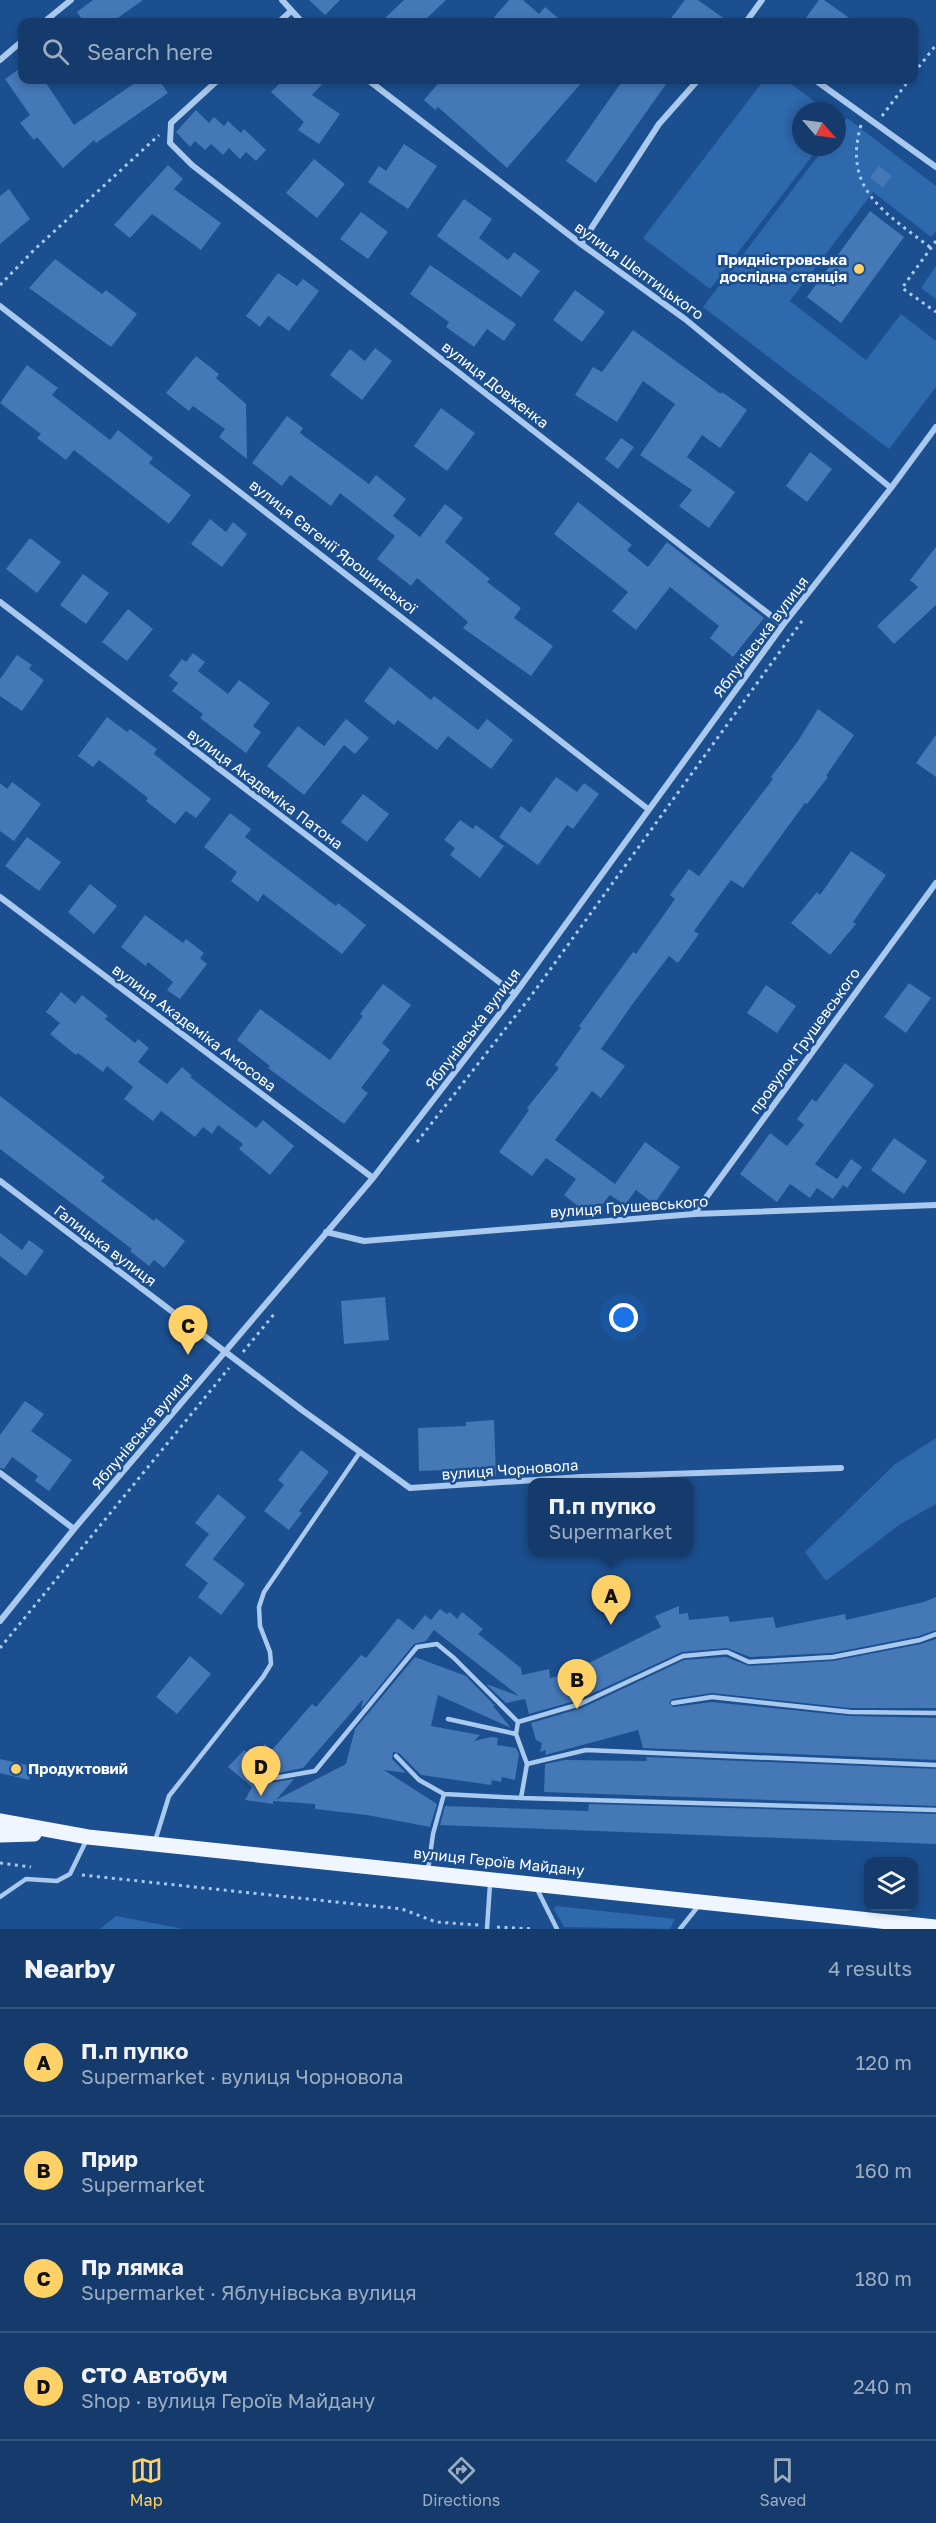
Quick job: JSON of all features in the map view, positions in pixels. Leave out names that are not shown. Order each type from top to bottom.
[{"type":"main road","points":[[0,1821],[58,1833]]},
{"type":"main road","name":"вулиця Героїв Майдану","points":[[58,1833],[936,1926]]},
{"type":"main road","points":[[0,1836],[58,1833]]},
{"type":"street","points":[[49,18],[71,0]]},
{"type":"street","points":[[282,0],[298,18]]},
{"type":"street","points":[[749,18],[762,0]]},
{"type":"street","points":[[283,18],[291,11]]},
{"type":"street","points":[[0,60],[18,44]]},
{"type":"street","points":[[171,123],[214,84]]},
{"type":"street","name":"вулиця Шептицького","points":[[373,84],[581,244],[685,319],[891,488]]},
{"type":"street","points":[[581,244],[659,124],[694,84]]},
{"type":"street","points":[[821,84],[936,167]]},
{"type":"street","name":"вулиця Довженка","points":[[171,123],[170,143],[192,165],[783,625]]},
{"type":"street","name":"вулиця Євгенії Ярошинської","points":[[0,306],[648,809]]},
{"type":"street","name":"Яблунівська вулиця","points":[[0,1622],[74,1529],[373,1179],[516,994],[783,625],[936,427]]},
{"type":"street","name":"вулиця Академіка Патона","points":[[0,602],[516,994]]},
{"type":"street","name":"провулок Грушевського","points":[[694,1214],[936,883]]},
{"type":"street","name":"вулиця Академіка Амосова","points":[[0,897],[373,1179]]},
{"type":"street","name":"Галицька вулиця","points":[[0,1181],[225,1351]]},
{"type":"street","name":"вулиця Грушевського","points":[[326,1232],[364,1241],[694,1214],[936,1205]]},
{"type":"street","name":"вулиця Чорновола","points":[[225,1351],[410,1488],[528,1480]]},
{"type":"street","name":"вулиця Чорновола","points":[[566,1478],[841,1468]]},
{"type":"street","points":[[0,1473],[74,1529]]},
{"type":"lane","points":[[154,1844],[169,1796],[271,1664],[270,1652],[260,1626],[259,1607],[264,1592],[360,1452]]},
{"type":"lane","points":[[518,1722],[580,1704],[682,1656],[727,1652],[749,1662],[833,1657],[920,1640],[936,1634]]},
{"type":"lane","points":[[263,1780],[315,1771],[417,1647],[437,1644],[518,1722]]},
{"type":"lane","points":[[673,1703],[712,1697],[850,1712],[936,1713]]},
{"type":"lane","points":[[448,1719],[516,1734]]},
{"type":"lane","points":[[518,1722],[516,1734],[527,1764],[521,1798]]},
{"type":"lane","points":[[527,1764],[586,1750],[936,1765]]},
{"type":"lane","points":[[396,1756],[419,1780],[444,1794],[936,1810]]},
{"type":"lane","points":[[428,1872],[433,1834],[444,1794]]},
{"type":"lane","points":[[0,1897],[26,1879],[57,1881],[70,1874],[88,1837]]},
{"type":"lane","points":[[487,1928],[490,1878]]},
{"type":"lane","points":[[534,1883],[557,1929]]},
{"type":"lane","points":[[680,1929],[701,1902]]},
{"type":"path","points":[[918,68],[936,45]]},
{"type":"path","points":[[877,123],[906,84]]},
{"type":"path","points":[[863,114],[855,145],[859,177],[878,207],[931,248]]},
{"type":"path","points":[[0,285],[34,250],[171,123]]},
{"type":"path","points":[[936,241],[902,288],[936,312]]},
{"type":"path","points":[[0,1863],[35,1868]]},
{"type":"path","points":[[70,1874],[402,1909],[436,1922],[487,1928],[534,1929]]},
{"type":"shaded area","points":[[761,84],[791,84],[815,102],[792,102],[792,156],[812,156],[710,289],[643,238]]},
{"type":"shaded area","points":[[846,119],[936,186],[936,231],[931,237],[873,192],[790,301],[866,360],[901,314],[936,341],[936,387],[889,449],[703,307],[818,156],[846,156]]},
{"type":"shaded area","points":[[936,266],[936,299],[921,288]]},
{"type":"shaded area","points":[[936,1438],[936,1504],[899,1525],[826,1581],[805,1552],[894,1465]]},
{"type":"shaded area","points":[[556,1906],[675,1919],[670,1929],[564,1927],[554,1909]]},
{"type":"shaded area","points":[[116,1916],[184,1929],[100,1929]]},
{"type":"building","points":[[93,0],[143,0],[118,18],[81,18],[77,12]]},
{"type":"building","points":[[309,0],[340,0],[325,15]]},
{"type":"building","points":[[404,0],[446,0],[427,18],[385,18]]},
{"type":"building","points":[[509,0],[523,0],[539,14],[545,7],[558,18],[493,18]]},
{"type":"building","points":[[685,0],[698,0],[723,18],[671,18]]},
{"type":"building","points":[[819,0],[824,0],[849,18],[806,18]]},
{"type":"building","points":[[18,70],[18,84],[47,84],[74,125],[133,84],[162,84],[168,93],[96,143],[94,140],[63,168],[37,137],[34,140],[20,123],[30,115],[5,79]]},
{"type":"building","points":[[279,84],[322,84],[312,95],[340,114],[319,144],[298,130],[304,122],[271,92]]},
{"type":"building","points":[[438,84],[580,84],[507,168],[438,107],[435,110],[424,100]]},
{"type":"building","points":[[620,84],[666,84],[596,183],[566,161]]},
{"type":"building","points":[[196,110],[209,123],[214,117],[224,126],[228,121],[241,133],[244,129],[266,150],[256,161],[246,152],[240,159],[229,148],[223,155],[211,144],[205,150],[195,141],[190,147],[176,132]]},
{"type":"building","points":[[404,144],[437,166],[408,209],[368,182],[379,166],[386,171]]},
{"type":"building","points":[[314,159],[345,184],[317,218],[286,193]]},
{"type":"building","points":[[168,165],[183,179],[174,189],[221,223],[201,250],[152,214],[130,238],[114,225]]},
{"type":"building","points":[[879,166],[892,176],[883,188],[870,177]]},
{"type":"building","points":[[9,189],[30,219],[0,244],[0,196]]},
{"type":"building","points":[[464,199],[492,219],[479,238],[508,260],[514,252],[540,271],[521,297],[437,236]]},
{"type":"building","points":[[870,211],[904,237],[841,323],[807,297]]},
{"type":"building","points":[[361,212],[388,232],[368,259],[340,239]]},
{"type":"building","points":[[55,259],[102,294],[106,290],[137,314],[111,347],[29,288]]},
{"type":"building","points":[[430,265],[516,324],[504,341],[487,329],[474,347],[446,327],[449,322],[410,294]]},
{"type":"building","points":[[278,273],[297,286],[303,279],[319,291],[289,331],[268,316],[260,327],[246,316]]},
{"type":"building","points":[[575,290],[605,312],[582,342],[553,320]]},
{"type":"building","points":[[633,330],[721,394],[722,392],[747,410],[720,448],[702,435],[687,457],[735,492],[709,528],[679,506],[692,490],[640,455],[675,404],[643,381],[617,422],[575,395],[593,367],[602,372]]},
{"type":"building","points":[[375,348],[392,361],[362,400],[330,375],[350,349],[365,361]]},
{"type":"building","points":[[196,356],[219,374],[216,378],[246,404],[247,459],[219,437],[225,429],[193,406],[189,411],[166,393]]},
{"type":"building","points":[[27,365],[58,388],[52,395],[110,440],[118,430],[153,458],[149,463],[191,495],[169,524],[74,450],[66,460],[37,438],[41,434],[0,403]]},
{"type":"building","points":[[441,408],[475,433],[447,471],[414,446]]},
{"type":"building","points":[[287,416],[303,428],[300,433],[369,484],[376,475],[406,499],[393,516],[420,537],[445,504],[463,518],[445,542],[490,579],[487,582],[521,608],[514,618],[553,646],[531,676],[463,628],[468,622],[417,578],[411,586],[377,559],[395,536],[340,493],[331,506],[290,475],[282,486],[252,463]]},
{"type":"building","points":[[621,438],[634,447],[618,469],[605,459]]},
{"type":"building","points":[[810,452],[832,469],[807,502],[786,486]]},
{"type":"building","points":[[578,502],[632,545],[627,550],[648,567],[667,542],[764,618],[733,657],[710,638],[719,626],[670,587],[636,630],[612,611],[628,592],[554,534]]},
{"type":"building","points":[[210,519],[226,532],[233,522],[247,534],[222,567],[191,544]]},
{"type":"building","points":[[30,538],[61,562],[37,593],[6,569]]},
{"type":"building","points":[[936,547],[936,605],[894,644],[877,626],[918,587],[910,580]]},
{"type":"building","points":[[83,574],[109,593],[86,624],[60,605]]},
{"type":"building","points":[[128,609],[153,629],[127,661],[102,642]]},
{"type":"building","points":[[193,653],[205,662],[198,671],[228,694],[239,680],[270,703],[253,726],[261,732],[246,753],[200,718],[203,714],[172,691],[178,683],[169,676],[182,659],[186,662]]},
{"type":"building","points":[[17,655],[32,665],[29,669],[44,680],[22,711],[0,696],[0,679]]},
{"type":"building","points":[[390,667],[431,700],[434,696],[478,730],[487,719],[513,740],[491,769],[448,736],[437,750],[398,720],[394,725],[364,701]]},
{"type":"building","points":[[818,709],[854,735],[826,776],[828,777],[807,804],[805,803],[743,888],[731,880],[694,931],[699,934],[678,963],[669,956],[634,1002],[601,1049],[625,1066],[601,1098],[592,1091],[555,1140],[615,1184],[645,1142],[680,1167],[654,1204],[636,1190],[625,1205],[610,1195],[592,1217],[564,1195],[576,1179],[546,1158],[532,1176],[499,1152],[529,1110],[527,1108],[559,1068],[555,1065],[581,1028],[579,1026],[633,952],[636,954],[675,899],[670,895],[689,869],[699,876],[773,779],[771,777]]},
{"type":"building","points":[[107,717],[127,732],[130,729],[157,749],[154,754],[211,799],[196,818],[186,811],[175,824],[146,801],[148,798],[99,760],[93,767],[78,756]]},
{"type":"building","points":[[346,719],[369,738],[355,754],[344,745],[304,795],[267,766],[298,726],[324,746]]},
{"type":"building","points":[[936,735],[936,777],[916,763]]},
{"type":"building","points":[[556,777],[577,792],[584,783],[599,794],[573,829],[567,825],[538,865],[499,837],[521,806],[530,813]]},
{"type":"building","points":[[12,782],[41,804],[14,841],[0,831],[0,783],[7,789]]},
{"type":"building","points":[[363,794],[389,814],[367,842],[341,822]]},
{"type":"building","points":[[230,813],[251,829],[245,837],[336,906],[338,903],[366,925],[342,954],[263,894],[258,902],[231,881],[237,872],[204,847]]},
{"type":"building","points":[[460,820],[473,829],[476,825],[504,846],[480,878],[450,855],[455,848],[444,840]]},
{"type":"building","points":[[27,837],[61,862],[39,891],[5,866]]},
{"type":"building","points":[[851,851],[886,875],[853,922],[856,924],[830,955],[791,923],[817,892],[820,895]]},
{"type":"building","points":[[90,884],[117,906],[94,934],[68,912]]},
{"type":"building","points":[[145,915],[183,943],[186,939],[204,953],[200,958],[207,964],[180,999],[167,990],[173,982],[148,962],[146,966],[121,947]]},
{"type":"building","points":[[909,983],[931,998],[906,1033],[884,1017]]},
{"type":"building","points":[[383,984],[411,1005],[382,1043],[390,1050],[361,1088],[368,1093],[344,1124],[268,1068],[270,1066],[237,1040],[260,1009],[330,1060],[363,1016],[360,1014]]},
{"type":"building","points":[[766,985],[796,1006],[777,1033],[747,1013]]},
{"type":"building","points":[[61,992],[75,1004],[82,995],[108,1016],[105,1019],[135,1043],[138,1039],[149,1048],[138,1062],[167,1084],[182,1067],[192,1076],[190,1077],[256,1128],[263,1120],[294,1146],[270,1175],[239,1149],[243,1144],[218,1125],[212,1134],[203,1127],[195,1137],[161,1111],[153,1121],[124,1099],[133,1087],[107,1066],[103,1072],[78,1053],[76,1055],[50,1034],[60,1023],[46,1012]]},
{"type":"building","points":[[845,1063],[874,1085],[815,1164],[837,1179],[851,1159],[862,1167],[847,1188],[843,1185],[833,1199],[817,1188],[810,1198],[790,1184],[777,1202],[740,1174],[770,1133],[787,1146],[804,1125],[797,1119],[812,1099],[816,1102]]},
{"type":"building","points":[[0,1096],[105,1177],[101,1181],[154,1221],[156,1218],[185,1241],[164,1268],[154,1260],[149,1266],[130,1251],[132,1249],[0,1149]]},
{"type":"building","points":[[894,1138],[927,1161],[904,1194],[871,1170]]},
{"type":"building","points":[[0,1233],[22,1250],[29,1240],[44,1251],[26,1276],[0,1256]]},
{"type":"building","points":[[385,1297],[389,1340],[344,1344],[341,1301]]},
{"type":"building","points":[[25,1401],[44,1414],[31,1431],[72,1460],[49,1491],[35,1481],[38,1476],[12,1457],[4,1469],[0,1468],[0,1435]]},
{"type":"building","points":[[494,1420],[496,1476],[469,1477],[468,1469],[419,1471],[418,1428],[466,1426],[466,1422]]},
{"type":"building","points":[[301,1450],[329,1472],[299,1511],[302,1513],[289,1530],[264,1511],[284,1485],[278,1480]]},
{"type":"building","points":[[218,1494],[246,1517],[213,1559],[245,1584],[221,1615],[198,1597],[208,1583],[185,1565],[209,1534],[195,1523]]},
{"type":"building","points":[[936,1597],[936,1630],[919,1636],[832,1653],[750,1657],[727,1648],[682,1652],[578,1700],[529,1714],[525,1699],[506,1703],[486,1684],[519,1696],[434,1630],[426,1641],[414,1644],[361,1709],[363,1699],[303,1768],[262,1776],[259,1779],[263,1784],[294,1779],[276,1800],[346,1764],[355,1729],[415,1657],[466,1676],[495,1706],[493,1706],[511,1728],[438,1695],[431,1726],[480,1735],[474,1741],[491,1737],[498,1738],[497,1745],[516,1748],[519,1754],[515,1780],[502,1777],[501,1782],[492,1780],[491,1785],[421,1775],[399,1753],[393,1752],[392,1759],[406,1773],[384,1770],[437,1804],[430,1827],[367,1815],[315,1809],[315,1804],[273,1801],[273,1804],[245,1800],[252,1787],[228,1767],[244,1750],[253,1757],[265,1744],[272,1750],[312,1704],[316,1707],[361,1655],[366,1658],[398,1618],[413,1630],[425,1615],[431,1620],[440,1609],[447,1614],[450,1612],[457,1619],[462,1612],[483,1629],[478,1634],[521,1668],[522,1675],[549,1669],[550,1678],[567,1674],[661,1627],[655,1616],[679,1606],[679,1614],[688,1613],[689,1620],[728,1616],[730,1622],[773,1617],[776,1628],[845,1614],[846,1620],[924,1602]]},
{"type":"building","points":[[936,1639],[936,1708],[850,1708],[712,1693],[672,1699],[669,1703],[673,1707],[712,1702],[850,1716],[936,1718],[936,1760],[643,1748],[638,1730],[545,1755],[546,1750],[540,1752],[542,1743],[536,1740],[531,1723],[582,1708],[684,1660],[726,1657],[749,1666],[833,1661]]},
{"type":"building","points":[[190,1656],[211,1674],[177,1714],[156,1697]]},
{"type":"building","points":[[646,1757],[936,1769],[936,1806],[544,1792],[545,1764],[565,1760],[647,1761]]},
{"type":"building","name":"Продуктовий","points":[[0,1759],[32,1766],[29,1780],[0,1773]]},
{"type":"building","points":[[589,1804],[936,1814],[936,1844],[440,1825],[445,1806],[588,1811]]},
{"type":"place","name":"Придністровська дослідна станція","points":[[859,269]]},
{"type":"place","name":"Пр лямка","points":[[188,1355]]},
{"type":"place","name":"П.п пупко","points":[[611,1625]]},
{"type":"place","name":"Прир","points":[[577,1709]]},
{"type":"place","name":"Продуктовий","points":[[16,1769]]},
{"type":"place","name":"СТО Автобум","points":[[261,1796]]}]
